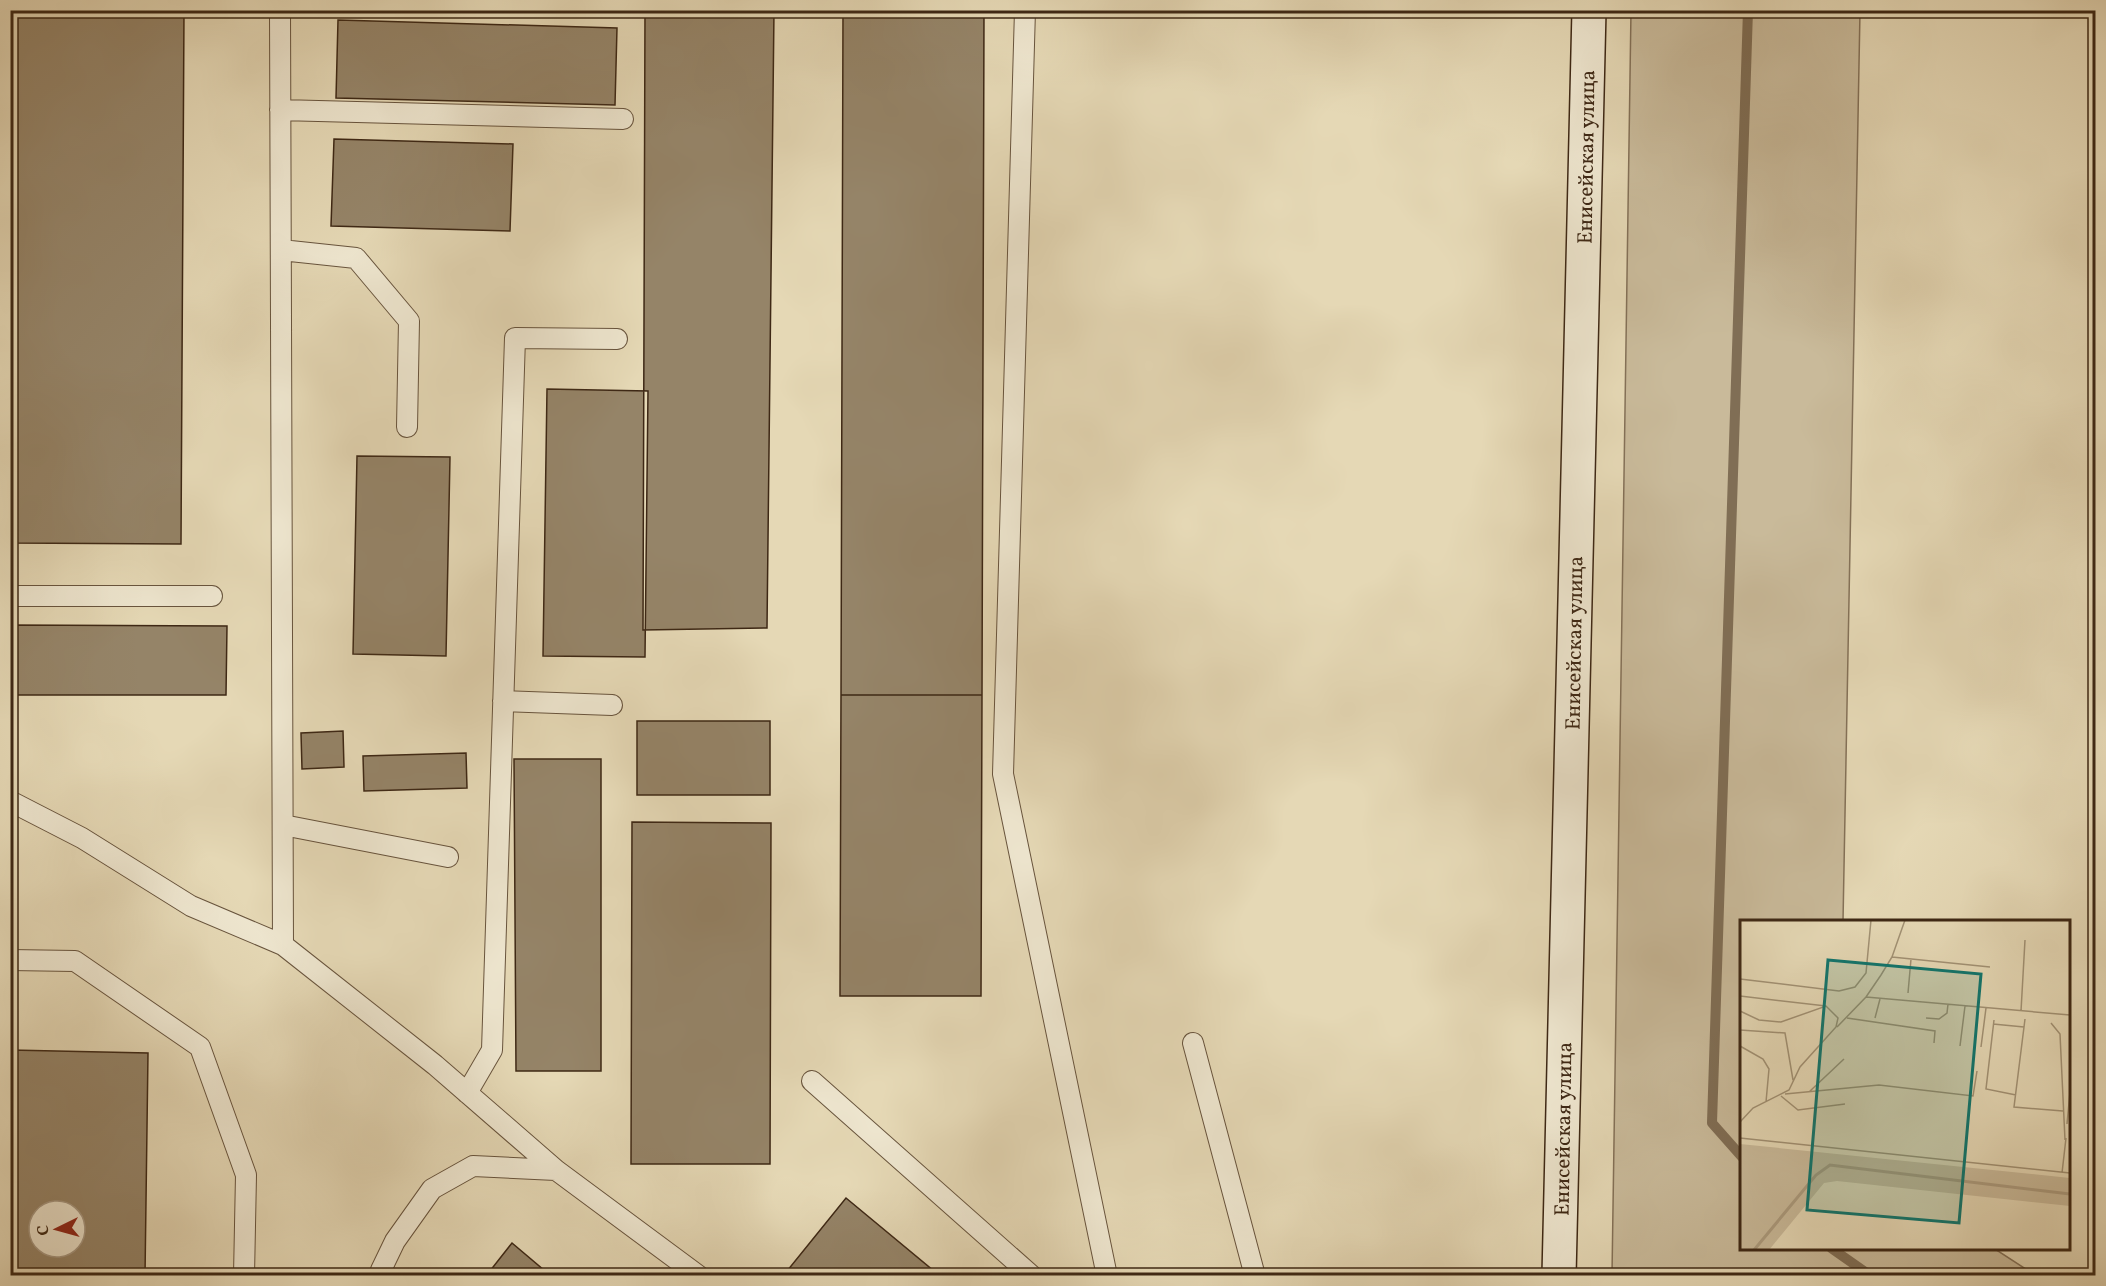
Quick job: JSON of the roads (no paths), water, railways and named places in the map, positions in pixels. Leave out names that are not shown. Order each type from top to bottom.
[{"type":"street","name":"Енисейская улица","points":[[1559,1275],[1589,10]]},
{"type":"lane","points":[[280,10],[283,945]]},
{"type":"lane","points":[[1025,10],[1003,774],[1107,1275]]},
{"type":"lane","points":[[280,110],[623,119]]},
{"type":"lane","points":[[281,250],[356,258],[409,321],[407,427]]},
{"type":"lane","points":[[467,1093],[492,1050],[515,338],[617,339]]},
{"type":"lane","points":[[10,596],[212,596]]},
{"type":"lane","points":[[503,701],[612,705]]},
{"type":"lane","points":[[10,801],[82,838],[190,906],[283,945],[467,1093],[556,1170],[699,1275]]},
{"type":"lane","points":[[283,825],[448,856]]},
{"type":"lane","points":[[10,960],[75,961],[200,1047],[246,1175],[244,1275]]},
{"type":"lane","points":[[1192,1043],[1255,1275]]},
{"type":"lane","points":[[812,1081],[1032,1275]]},
{"type":"lane","points":[[381,1274],[395,1241],[432,1189],[473,1166],[556,1170]]},
{"type":"waterway","points":[[1740,1155],[1712,1123],[1748,10]]},
{"type":"waterway","points":[[1834,1250],[1871,1276]]}]
